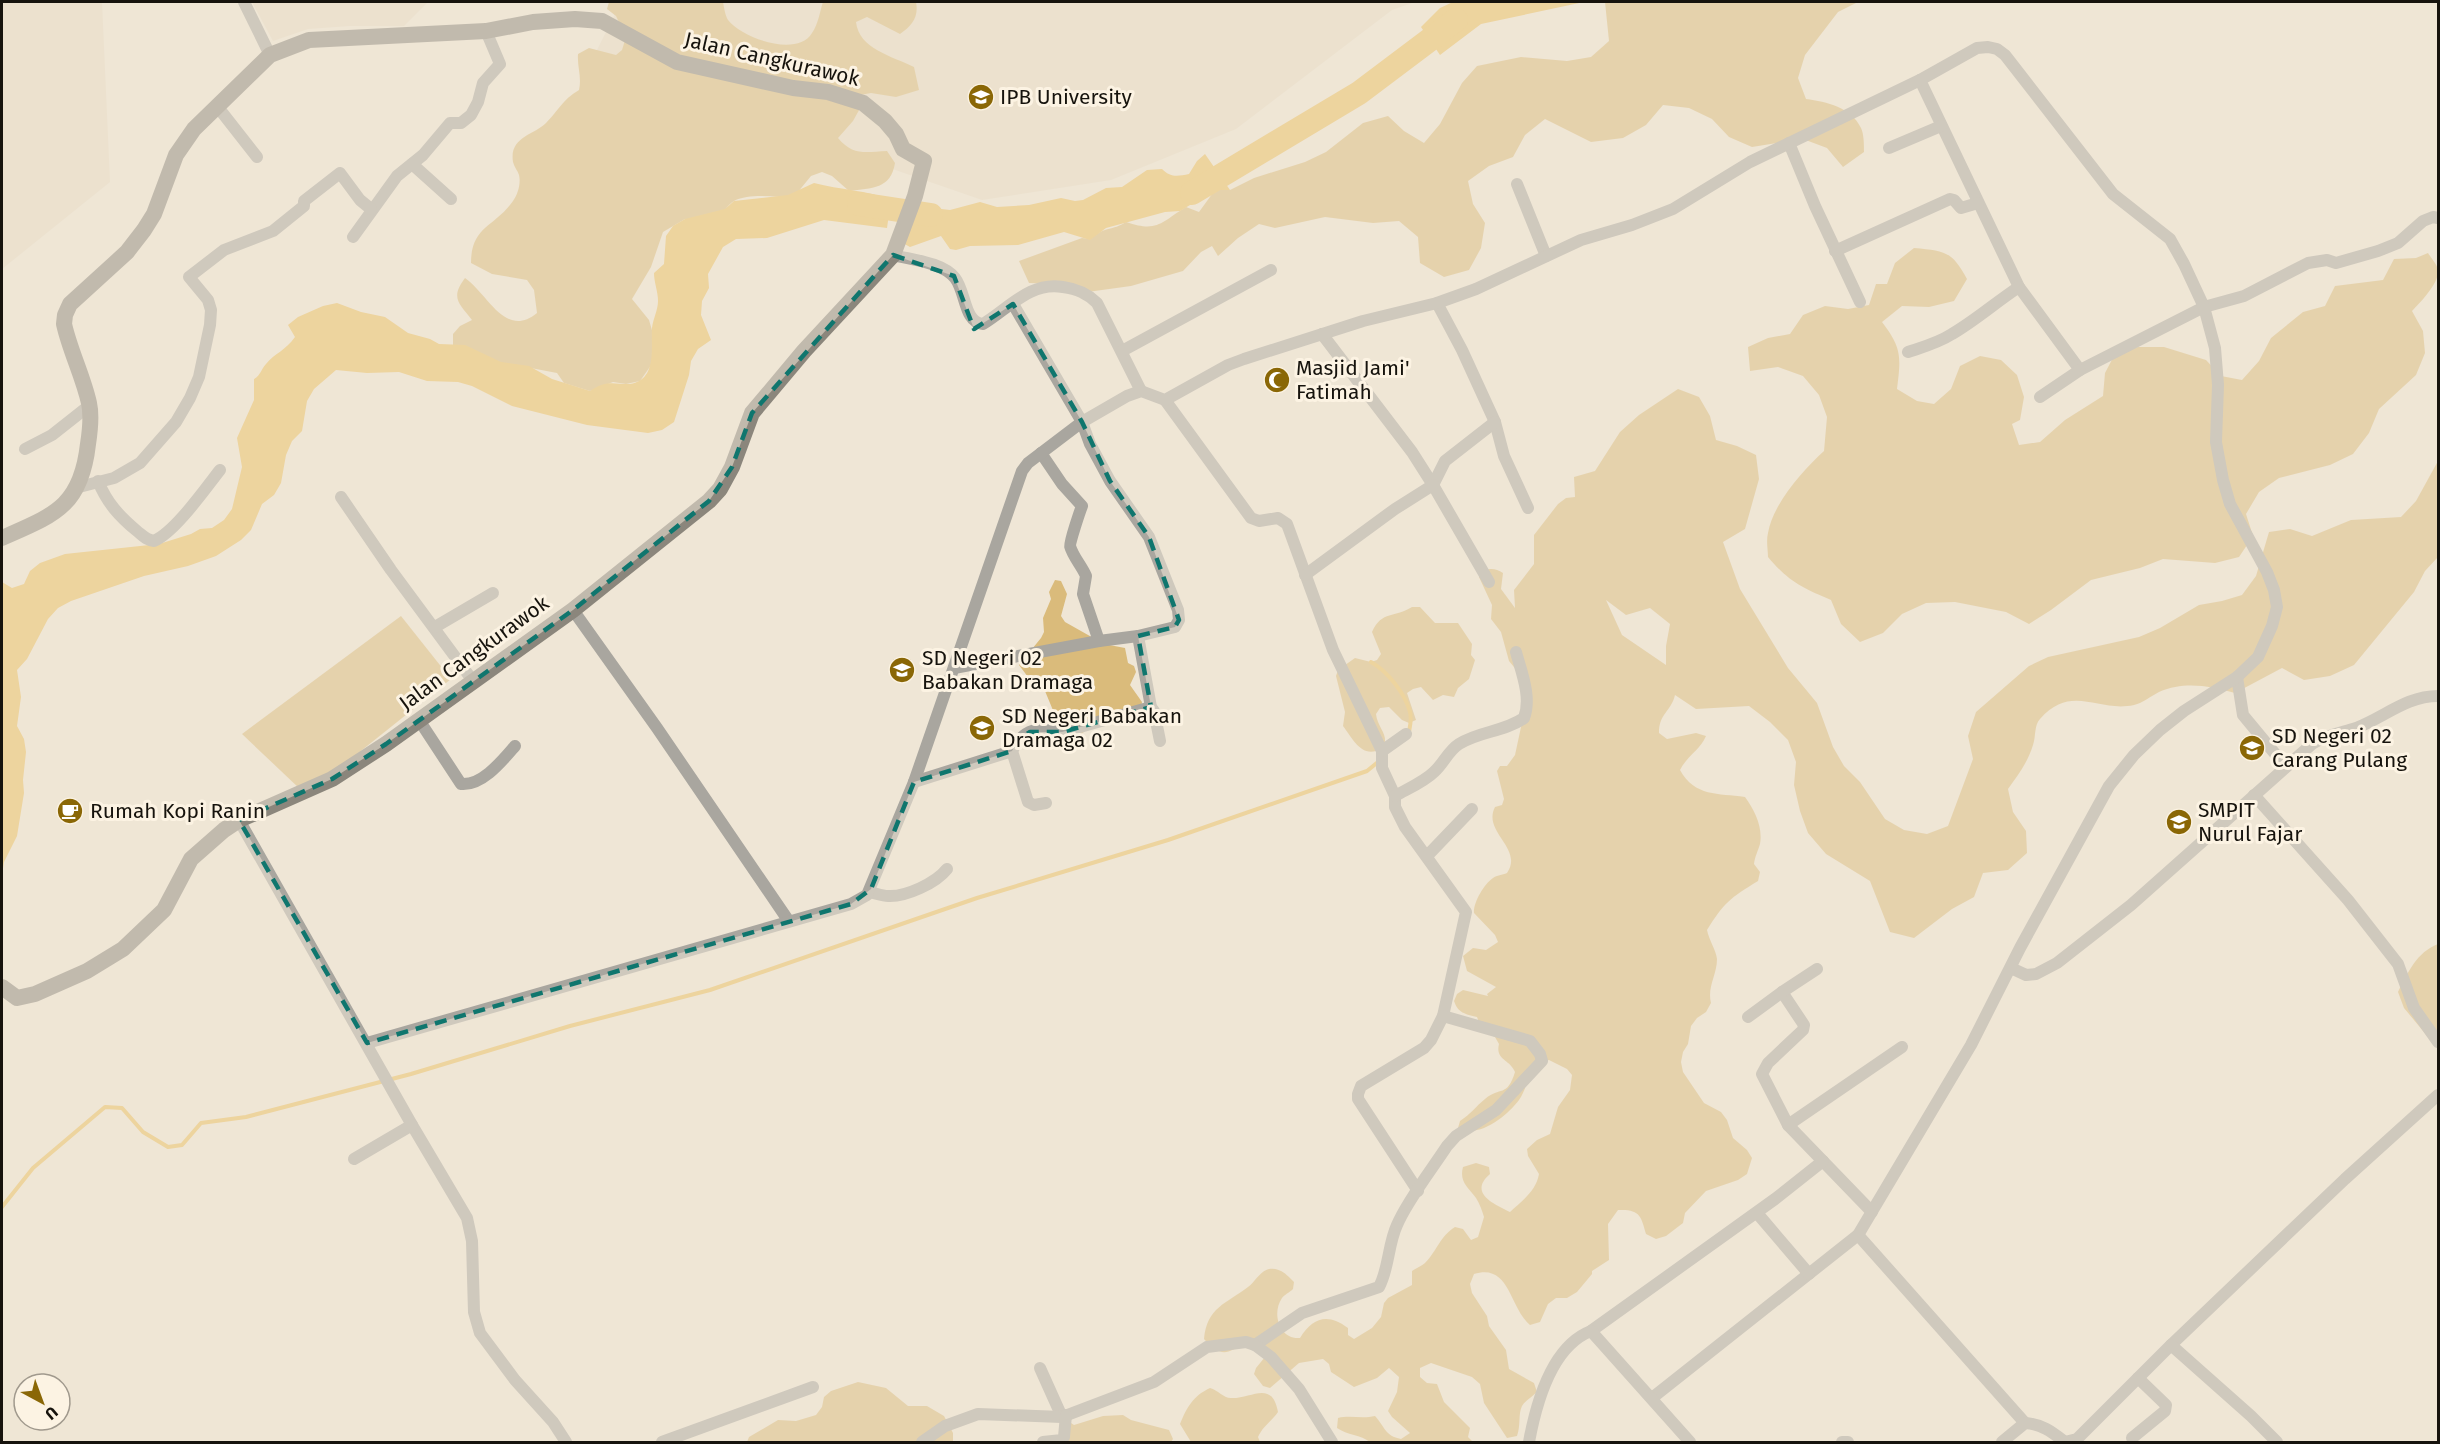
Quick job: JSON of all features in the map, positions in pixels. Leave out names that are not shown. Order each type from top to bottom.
[{"type":"street","points":[[244,2],[270,55]]},
{"type":"street","name":"Jalan Cangkurawok","points":[[2,538],[60,508],[69,501],[79,487],[87,456],[90,405],[66,333],[64,315],[70,304],[127,252],[144,230],[154,214],[182,144],[217,106],[270,55],[309,40],[486,31],[533,22],[574,19],[602,21],[677,62],[793,88],[828,92],[863,103],[885,121],[896,134],[903,149],[924,160],[915,196],[896,249],[804,351],[752,413],[741,445],[720,489],[704,506],[573,610],[332,779],[239,820],[211,840],[191,859],[164,910],[123,949],[87,971],[35,994],[16,998],[2,987]]},
{"type":"street","points":[[353,237],[397,176],[429,148],[450,123],[461,123],[471,115],[478,102],[483,83],[500,64],[486,31]]},
{"type":"street","points":[[1165,400],[1228,365],[1322,334],[1437,303],[1476,289],[1581,240],[1632,225],[1673,209],[1737,169],[1920,80],[1977,48],[1997,49],[2005,55],[2113,194],[2170,239],[2178,250],[2204,307],[2216,348],[2218,385],[2216,442],[2223,480],[2230,504],[2267,572],[2274,590],[2277,608],[2272,626],[2258,657],[2237,677],[2184,711],[2160,730],[2121,770],[2109,786],[1943,1094],[1858,1235],[1652,1398]]},
{"type":"street","points":[[1920,80],[2019,287],[2080,370]]},
{"type":"street","points":[[217,106],[257,157]]},
{"type":"street","points":[[1889,148],[1941,126]]},
{"type":"street","points":[[1789,143],[1835,251],[1860,302]]},
{"type":"street","points":[[412,165],[451,199]]},
{"type":"street","points":[[79,487],[114,478],[140,463],[176,422],[190,398],[199,377],[211,310],[208,300],[189,277],[224,250],[273,231],[304,206],[304,201],[309,195],[340,173],[360,200],[371,209]]},
{"type":"street","points":[[1517,184],[1546,256]]},
{"type":"street","points":[[1835,251],[1950,200],[1954,200],[1961,208],[1978,203]]},
{"type":"street","points":[[2040,397],[2080,370],[2204,307],[2244,296],[2308,263],[2327,261],[2336,263],[2378,251],[2398,243],[2423,220],[2439,218]]},
{"type":"street","points":[[896,249],[939,267],[954,276],[962,287],[971,319],[977,323],[983,324],[1034,288],[1050,284],[1073,288],[1087,294],[1097,303],[1141,390],[1165,400],[1251,518],[1259,521],[1278,518],[1287,524],[1333,650],[1382,752],[1382,768],[1395,796],[1395,807],[1405,827],[1466,914],[1443,1016],[1431,1040],[1424,1048],[1361,1086],[1358,1094],[1358,1099],[1418,1191]]},
{"type":"street","points":[[1122,351],[1271,270]]},
{"type":"street","points":[[1908,352],[1951,335],[1993,303],[2019,287]]},
{"type":"street","points":[[1437,303],[1462,350],[1495,422],[1504,456],[1528,508]]},
{"type":"street","points":[[954,668],[1138,636],[1175,627],[1179,620],[1178,610],[1149,537],[1110,481],[1090,444],[1082,422],[1013,304]]},
{"type":"street","points":[[1322,334],[1412,452],[1489,582]]},
{"type":"street","points":[[367,1043],[743,936],[788,920],[851,904],[869,892],[914,782],[1016,484],[1028,463],[1082,422],[1126,396],[1141,390]]},
{"type":"street","points":[[25,449],[68,424],[90,405]]},
{"type":"street","points":[[1305,575],[1395,509],[1433,485],[1444,461],[1495,422]]},
{"type":"street","points":[[1041,453],[1062,484],[1082,506],[1078,522],[1069,541],[1070,548],[1086,576],[1083,594],[1099,641]]},
{"type":"street","points":[[98,481],[106,501],[114,512],[144,538],[154,541],[191,507],[220,470]]},
{"type":"street","points":[[341,496],[391,570],[435,627],[472,681]]},
{"type":"street","points":[[435,627],[493,593]]},
{"type":"street","points":[[573,610],[788,920]]},
{"type":"street","points":[[1138,636],[1151,707],[1154,711],[1160,741]]},
{"type":"street","points":[[1395,796],[1432,774],[1446,756],[1460,744],[1479,735],[1509,727],[1524,718],[1527,704],[1516,652]]},
{"type":"street","points":[[2237,677],[2243,715],[2286,766]]},
{"type":"street","points":[[2011,968],[2026,975],[2036,974],[2057,963],[2131,905],[2312,744],[2330,734],[2356,728],[2414,699],[2439,696]]},
{"type":"street","points":[[1046,803],[1034,805],[1029,802],[1012,751],[1018,739],[1030,732],[1051,729],[1062,732],[1103,723],[1151,707]]},
{"type":"street","points":[[419,720],[461,784],[471,783],[487,774],[500,764],[515,747]]},
{"type":"street","points":[[1382,752],[1406,735]]},
{"type":"street","points":[[914,782],[1012,751]]},
{"type":"street","points":[[2254,795],[2348,900],[2398,964],[2414,1008],[2439,1042]]},
{"type":"street","points":[[1427,856],[1473,809]]},
{"type":"street","points":[[239,820],[464,1212],[472,1241],[474,1311],[480,1334],[514,1380],[553,1422],[566,1443]]},
{"type":"street","points":[[869,892],[897,895],[937,880],[947,869]]},
{"type":"street","points":[[1748,1017],[1817,969]]},
{"type":"street","points":[[1782,992],[1804,1025],[1803,1030],[1768,1064],[1762,1074],[1788,1125],[1872,1212]]},
{"type":"street","points":[[1255,1345],[1302,1313],[1379,1287],[1397,1224],[1456,1136],[1496,1110],[1542,1061],[1536,1046],[1530,1041],[1443,1016]]},
{"type":"street","points":[[1788,1125],[1902,1047]]},
{"type":"street","points":[[1858,1235],[2025,1423],[2041,1425],[2065,1442],[2071,1441],[2078,1439],[2171,1345],[2337,1187],[2439,1095]]},
{"type":"street","points":[[354,1159],[412,1125]]},
{"type":"street","points":[[1529,1443],[1545,1386],[1555,1364],[1575,1339],[1592,1331],[1757,1213],[1823,1161]]},
{"type":"street","points":[[1757,1213],[1809,1274]]},
{"type":"street","points":[[1592,1331],[1690,1443]]},
{"type":"street","points":[[922,1443],[945,1426],[978,1414],[1064,1416],[1154,1382],[1207,1347],[1246,1342],[1255,1345],[1271,1357],[1299,1389],[1332,1443]]},
{"type":"street","points":[[2171,1345],[2251,1416],[2277,1443]]},
{"type":"street","points":[[1040,1368],[1064,1416],[1062,1440],[1043,1443]]},
{"type":"street","points":[[2132,1438],[2164,1412],[2166,1406],[2138,1378]]},
{"type":"street","points":[[662,1443],[813,1387]]},
{"type":"street","points":[[2002,1443],[2025,1423]]},
{"type":"street","points":[[1842,1443],[1848,1443]]},
{"type":"highlighted area","points":[[893,255],[954,276],[974,329],[1013,304],[1082,422],[1110,481],[1149,537],[1179,620],[1175,627],[1138,636],[1151,707],[1062,732],[1030,732],[1018,739],[1012,751],[914,782],[871,889],[851,904],[367,1043],[239,820],[332,779],[386,744],[573,610],[709,501],[732,467],[752,413]]},
{"type":"shaded area","points":[[2,2],[102,2],[110,182],[2,269]]},
{"type":"shaded area","points":[[252,2],[428,2],[404,26],[308,29],[273,41]]},
{"type":"shaded area","points":[[609,2],[723,2],[727,18],[735,27],[757,39],[783,45],[805,40],[812,33],[823,2],[916,2],[914,21],[900,34],[867,17],[856,22],[858,31],[870,45],[914,67],[919,90],[896,97],[871,93],[860,95],[863,103],[853,121],[838,138],[849,148],[860,152],[887,151],[895,163],[893,172],[879,186],[849,191],[832,176],[822,172],[811,176],[793,198],[763,196],[740,199],[725,209],[719,220],[685,219],[663,232],[651,267],[632,299],[649,320],[659,354],[640,381],[626,384],[613,382],[590,391],[564,383],[557,373],[515,365],[505,370],[453,350],[453,334],[460,326],[472,320],[460,305],[457,296],[465,278],[506,318],[516,321],[526,320],[537,313],[534,290],[527,280],[492,274],[471,263],[472,251],[480,234],[506,210],[516,195],[520,178],[513,162],[515,147],[546,123],[565,101],[579,90],[578,54],[589,48],[616,55],[622,50],[626,37],[616,16],[607,9]]},
{"type":"shaded area","name":"IPB University","points":[[621,2],[1415,2],[1392,10],[1236,129],[1111,180],[982,200],[590,64]]},
{"type":"shaded area","points":[[1453,2],[1584,2],[1481,24],[1440,55],[1421,27],[1440,8]]},
{"type":"shaded area","points":[[1605,2],[1858,2],[1838,12],[1805,55],[1798,78],[1806,99],[1845,110],[1857,121],[1863,133],[1864,152],[1843,167],[1827,148],[1803,139],[1752,147],[1729,137],[1712,119],[1689,108],[1663,105],[1646,125],[1623,138],[1591,142],[1545,119],[1525,135],[1513,157],[1489,166],[1468,181],[1473,204],[1485,223],[1481,248],[1469,270],[1444,277],[1420,263],[1418,237],[1399,221],[1373,223],[1325,217],[1275,228],[1259,224],[1238,238],[1218,256],[1212,246],[1201,252],[1183,271],[1131,286],[1073,294],[1058,284],[1029,283],[1019,261],[1082,238],[1090,239],[1100,232],[1126,222],[1152,226],[1186,207],[1199,212],[1215,190],[1230,190],[1254,178],[1305,162],[1326,152],[1363,123],[1388,116],[1404,131],[1424,143],[1440,124],[1462,83],[1477,66],[1521,57],[1567,61],[1591,57],[1609,41]]},
{"type":"shaded area","points":[[1205,154],[1230,190],[1215,190],[1180,211],[1165,212],[1106,228],[1090,240],[1064,232],[1018,245],[970,246],[956,250],[950,249],[941,236],[910,247],[901,242],[915,206],[950,210],[980,202],[997,207],[1029,205],[1061,198],[1083,200],[1106,188],[1122,187],[1147,170],[1162,169],[1175,176],[1189,174],[1197,161]]},
{"type":"shaded area","points":[[814,183],[873,194],[891,200],[887,228],[824,220],[767,238],[736,239],[723,247],[708,274],[709,288],[702,301],[701,315],[711,340],[698,349],[691,361],[689,375],[674,422],[662,430],[648,433],[587,425],[512,406],[472,386],[458,382],[427,381],[399,372],[367,373],[336,370],[314,389],[307,401],[302,431],[292,441],[286,455],[281,483],[274,495],[262,504],[251,530],[241,540],[216,556],[188,566],[144,576],[71,601],[58,608],[48,619],[27,659],[17,670],[21,697],[17,726],[24,739],[26,752],[24,793],[17,836],[4,862],[2,875],[2,582],[12,588],[24,584],[30,571],[40,563],[65,554],[159,544],[200,529],[212,528],[224,520],[232,509],[242,467],[237,438],[254,400],[254,379],[269,360],[288,346],[295,337],[288,325],[298,317],[323,306],[337,303],[361,312],[385,317],[408,333],[439,344],[465,345],[501,362],[529,366],[552,379],[590,391],[605,384],[633,383],[644,377],[650,364],[652,328],[658,301],[654,273],[664,264],[666,236],[673,226],[685,219],[725,209],[734,201],[788,195]]},
{"type":"shaded area","points":[[1914,248],[1946,254],[1957,263],[1967,279],[1954,301],[1929,307],[1902,306],[1882,322],[1897,346],[1899,369],[1897,389],[1917,401],[1934,404],[1951,389],[1960,366],[1980,356],[2001,360],[2017,375],[2024,397],[2020,420],[2012,424],[2019,445],[2040,442],[2065,420],[2103,396],[2105,373],[2116,352],[2138,347],[2164,347],[2206,360],[2221,376],[2242,380],[2259,361],[2271,338],[2303,312],[2325,306],[2335,286],[2383,280],[2394,259],[2416,258],[2428,253],[2438,270],[2438,275],[2429,292],[2412,311],[2423,331],[2425,353],[2416,375],[2379,409],[2369,433],[2353,454],[2330,465],[2279,478],[2259,492],[2246,514],[2253,536],[2239,557],[2215,563],[2163,559],[2140,568],[2091,580],[2029,624],[2006,612],[1955,602],[1926,603],[1902,614],[1883,633],[1860,642],[1841,624],[1831,600],[1796,583],[1768,557],[1767,539],[1771,522],[1790,489],[1824,451],[1827,417],[1819,395],[1803,376],[1778,367],[1750,371],[1748,347],[1768,338],[1790,334],[1803,315],[1825,306],[1848,309],[1869,305],[1876,284],[1887,284],[1895,263]]},
{"type":"shaded area","points":[[1678,389],[1699,397],[1710,416],[1716,440],[1756,455],[1759,479],[1745,529],[1723,542],[1740,589],[1788,668],[1817,703],[1833,747],[1844,766],[1860,782],[1885,819],[1904,830],[1927,834],[1948,826],[1973,759],[1968,736],[1976,712],[2029,666],[2048,657],[2139,637],[2160,628],[2199,605],[2242,595],[2256,576],[2269,532],[2290,529],[2312,536],[2351,520],[2401,517],[2416,501],[2438,461],[2438,557],[2425,571],[2414,592],[2354,665],[2330,676],[2304,680],[2282,668],[2235,693],[2188,686],[2159,692],[2134,705],[2109,706],[2074,701],[2052,708],[2038,722],[2028,757],[2008,789],[2013,812],[2026,831],[2027,853],[2008,870],[1983,873],[1974,897],[1952,909],[1914,938],[1890,932],[1870,881],[1826,854],[1808,833],[1794,785],[1796,762],[1788,740],[1749,706],[1696,709],[1675,695],[1661,721],[1659,733],[1667,739],[1696,733],[1706,736],[1680,770],[1686,779],[1700,789],[1717,794],[1745,797],[1755,814],[1760,831],[1760,844],[1754,864],[1760,872],[1758,881],[1728,902],[1707,930],[1717,959],[1710,992],[1711,1003],[1706,1012],[1691,1026],[1688,1044],[1681,1062],[1683,1072],[1704,1103],[1721,1112],[1727,1120],[1733,1138],[1747,1150],[1752,1158],[1747,1174],[1738,1180],[1706,1191],[1685,1213],[1683,1223],[1666,1236],[1656,1239],[1646,1234],[1641,1218],[1635,1212],[1618,1210],[1608,1224],[1609,1260],[1592,1271],[1577,1292],[1567,1298],[1556,1298],[1548,1304],[1540,1322],[1530,1325],[1517,1308],[1508,1289],[1495,1275],[1486,1272],[1474,1274],[1470,1284],[1472,1293],[1487,1316],[1489,1326],[1506,1350],[1509,1369],[1534,1383],[1537,1392],[1522,1406],[1517,1436],[1507,1438],[1484,1403],[1480,1384],[1472,1377],[1431,1363],[1420,1368],[1420,1377],[1427,1383],[1437,1384],[1444,1402],[1470,1428],[1468,1437],[1473,1442],[1370,1442],[1337,1428],[1338,1418],[1375,1416],[1392,1436],[1401,1439],[1410,1433],[1388,1411],[1397,1392],[1399,1377],[1389,1368],[1377,1378],[1354,1387],[1331,1372],[1329,1364],[1323,1359],[1299,1363],[1270,1388],[1263,1386],[1254,1374],[1265,1357],[1246,1342],[1228,1352],[1219,1351],[1204,1339],[1206,1328],[1213,1313],[1219,1307],[1248,1287],[1263,1272],[1277,1269],[1294,1282],[1293,1289],[1282,1298],[1277,1311],[1279,1325],[1287,1335],[1300,1338],[1310,1325],[1327,1319],[1341,1323],[1348,1328],[1348,1335],[1354,1339],[1372,1328],[1381,1317],[1384,1303],[1388,1298],[1412,1285],[1412,1271],[1425,1263],[1450,1231],[1455,1227],[1463,1229],[1471,1240],[1478,1237],[1484,1217],[1477,1200],[1463,1180],[1463,1167],[1476,1163],[1489,1167],[1490,1174],[1484,1181],[1482,1192],[1491,1201],[1510,1212],[1535,1186],[1539,1174],[1528,1156],[1527,1149],[1537,1140],[1550,1134],[1558,1107],[1570,1090],[1572,1075],[1567,1069],[1549,1060],[1542,1063],[1532,1071],[1519,1100],[1500,1119],[1475,1131],[1458,1128],[1460,1121],[1485,1099],[1506,1089],[1515,1072],[1499,1053],[1499,1044],[1495,1037],[1482,1030],[1477,1017],[1462,1012],[1454,1001],[1457,994],[1463,990],[1488,996],[1487,994],[1496,987],[1467,971],[1463,956],[1473,948],[1486,950],[1498,942],[1495,935],[1474,913],[1474,909],[1486,885],[1495,877],[1507,873],[1511,864],[1507,848],[1492,816],[1495,807],[1502,805],[1504,799],[1497,771],[1500,766],[1507,766],[1515,755],[1527,699],[1523,678],[1509,661],[1501,632],[1491,619],[1492,605],[1479,577],[1484,571],[1490,569],[1503,573],[1501,589],[1515,608],[1514,590],[1534,564],[1534,535],[1558,504],[1566,498],[1575,497],[1574,477],[1595,471],[1620,432],[1639,415]],"holes":[[[1606,600],[1626,615],[1650,608],[1670,624],[1666,646],[1666,665],[1622,635]]]},
{"type":"shaded area","points":[[1055,580],[1061,581],[1067,594],[1061,616],[1065,622],[1104,644],[1125,648],[1128,663],[1134,666],[1136,672],[1130,685],[1142,702],[1141,709],[1085,731],[1074,741],[1066,742],[1059,740],[1054,734],[1057,720],[1045,691],[1028,677],[1019,665],[1044,632],[1043,618],[1051,599],[1049,592]]},
{"type":"shaded area","points":[[1412,607],[1420,607],[1435,623],[1458,623],[1472,644],[1471,655],[1475,660],[1469,679],[1458,688],[1454,697],[1443,695],[1433,700],[1421,687],[1407,693],[1416,720],[1409,723],[1402,720],[1389,707],[1380,708],[1376,714],[1384,735],[1384,745],[1378,750],[1365,751],[1356,744],[1343,726],[1345,712],[1336,676],[1338,670],[1355,658],[1371,662],[1377,660],[1381,654],[1372,632],[1376,625],[1385,617]]},
{"type":"shaded area","points":[[401,616],[451,679],[342,766],[301,790],[242,734]]},
{"type":"shaded area","points":[[2438,944],[2438,1049],[2404,1008],[2398,992],[2410,970],[2424,952]]},
{"type":"shaded area","points":[[858,1382],[886,1388],[908,1406],[927,1406],[944,1416],[953,1433],[953,1442],[747,1442],[749,1437],[778,1420],[796,1421],[816,1415],[822,1407],[824,1397],[831,1391]]},
{"type":"shaded area","points":[[1210,1388],[1228,1398],[1260,1393],[1271,1396],[1278,1412],[1260,1433],[1258,1437],[1260,1442],[1191,1442],[1180,1424],[1191,1403]]},
{"type":"shaded area","points":[[1123,1415],[1131,1420],[1169,1430],[1173,1439],[1171,1442],[1060,1442],[1062,1417],[1074,1425],[1103,1416]]},
{"type":"waterway","points":[[1192,193],[1359,93],[1456,20]]},
{"type":"waterway","points":[[859,204],[931,215]]},
{"type":"waterway","points":[[1371,662],[1389,677],[1404,697],[1411,714],[1409,732]]},
{"type":"waterway","points":[[2,1207],[33,1168],[105,1107],[122,1108],[143,1132],[168,1147],[182,1145],[201,1123],[246,1117],[411,1074],[570,1026],[710,990],[977,898],[1168,840],[1367,771],[1378,762]]},
{"type":"place","name":"IPB University","points":[[981,97]]},
{"type":"place","name":"Masjid Jami' Fatimah","points":[[1277,380]]},
{"type":"place","name":"SD Negeri 02 Babakan Dramaga","points":[[902,670]]},
{"type":"place","name":"SD Negeri Babakan Dramaga 02","points":[[982,728]]},
{"type":"place","name":"SD Negeri 02 Carang Pulang","points":[[2252,748]]},
{"type":"place","name":"Rumah Kopi Ranin","points":[[70,811]]},
{"type":"place","name":"SMPIT Nurul Fajar","points":[[2179,822]]}]
